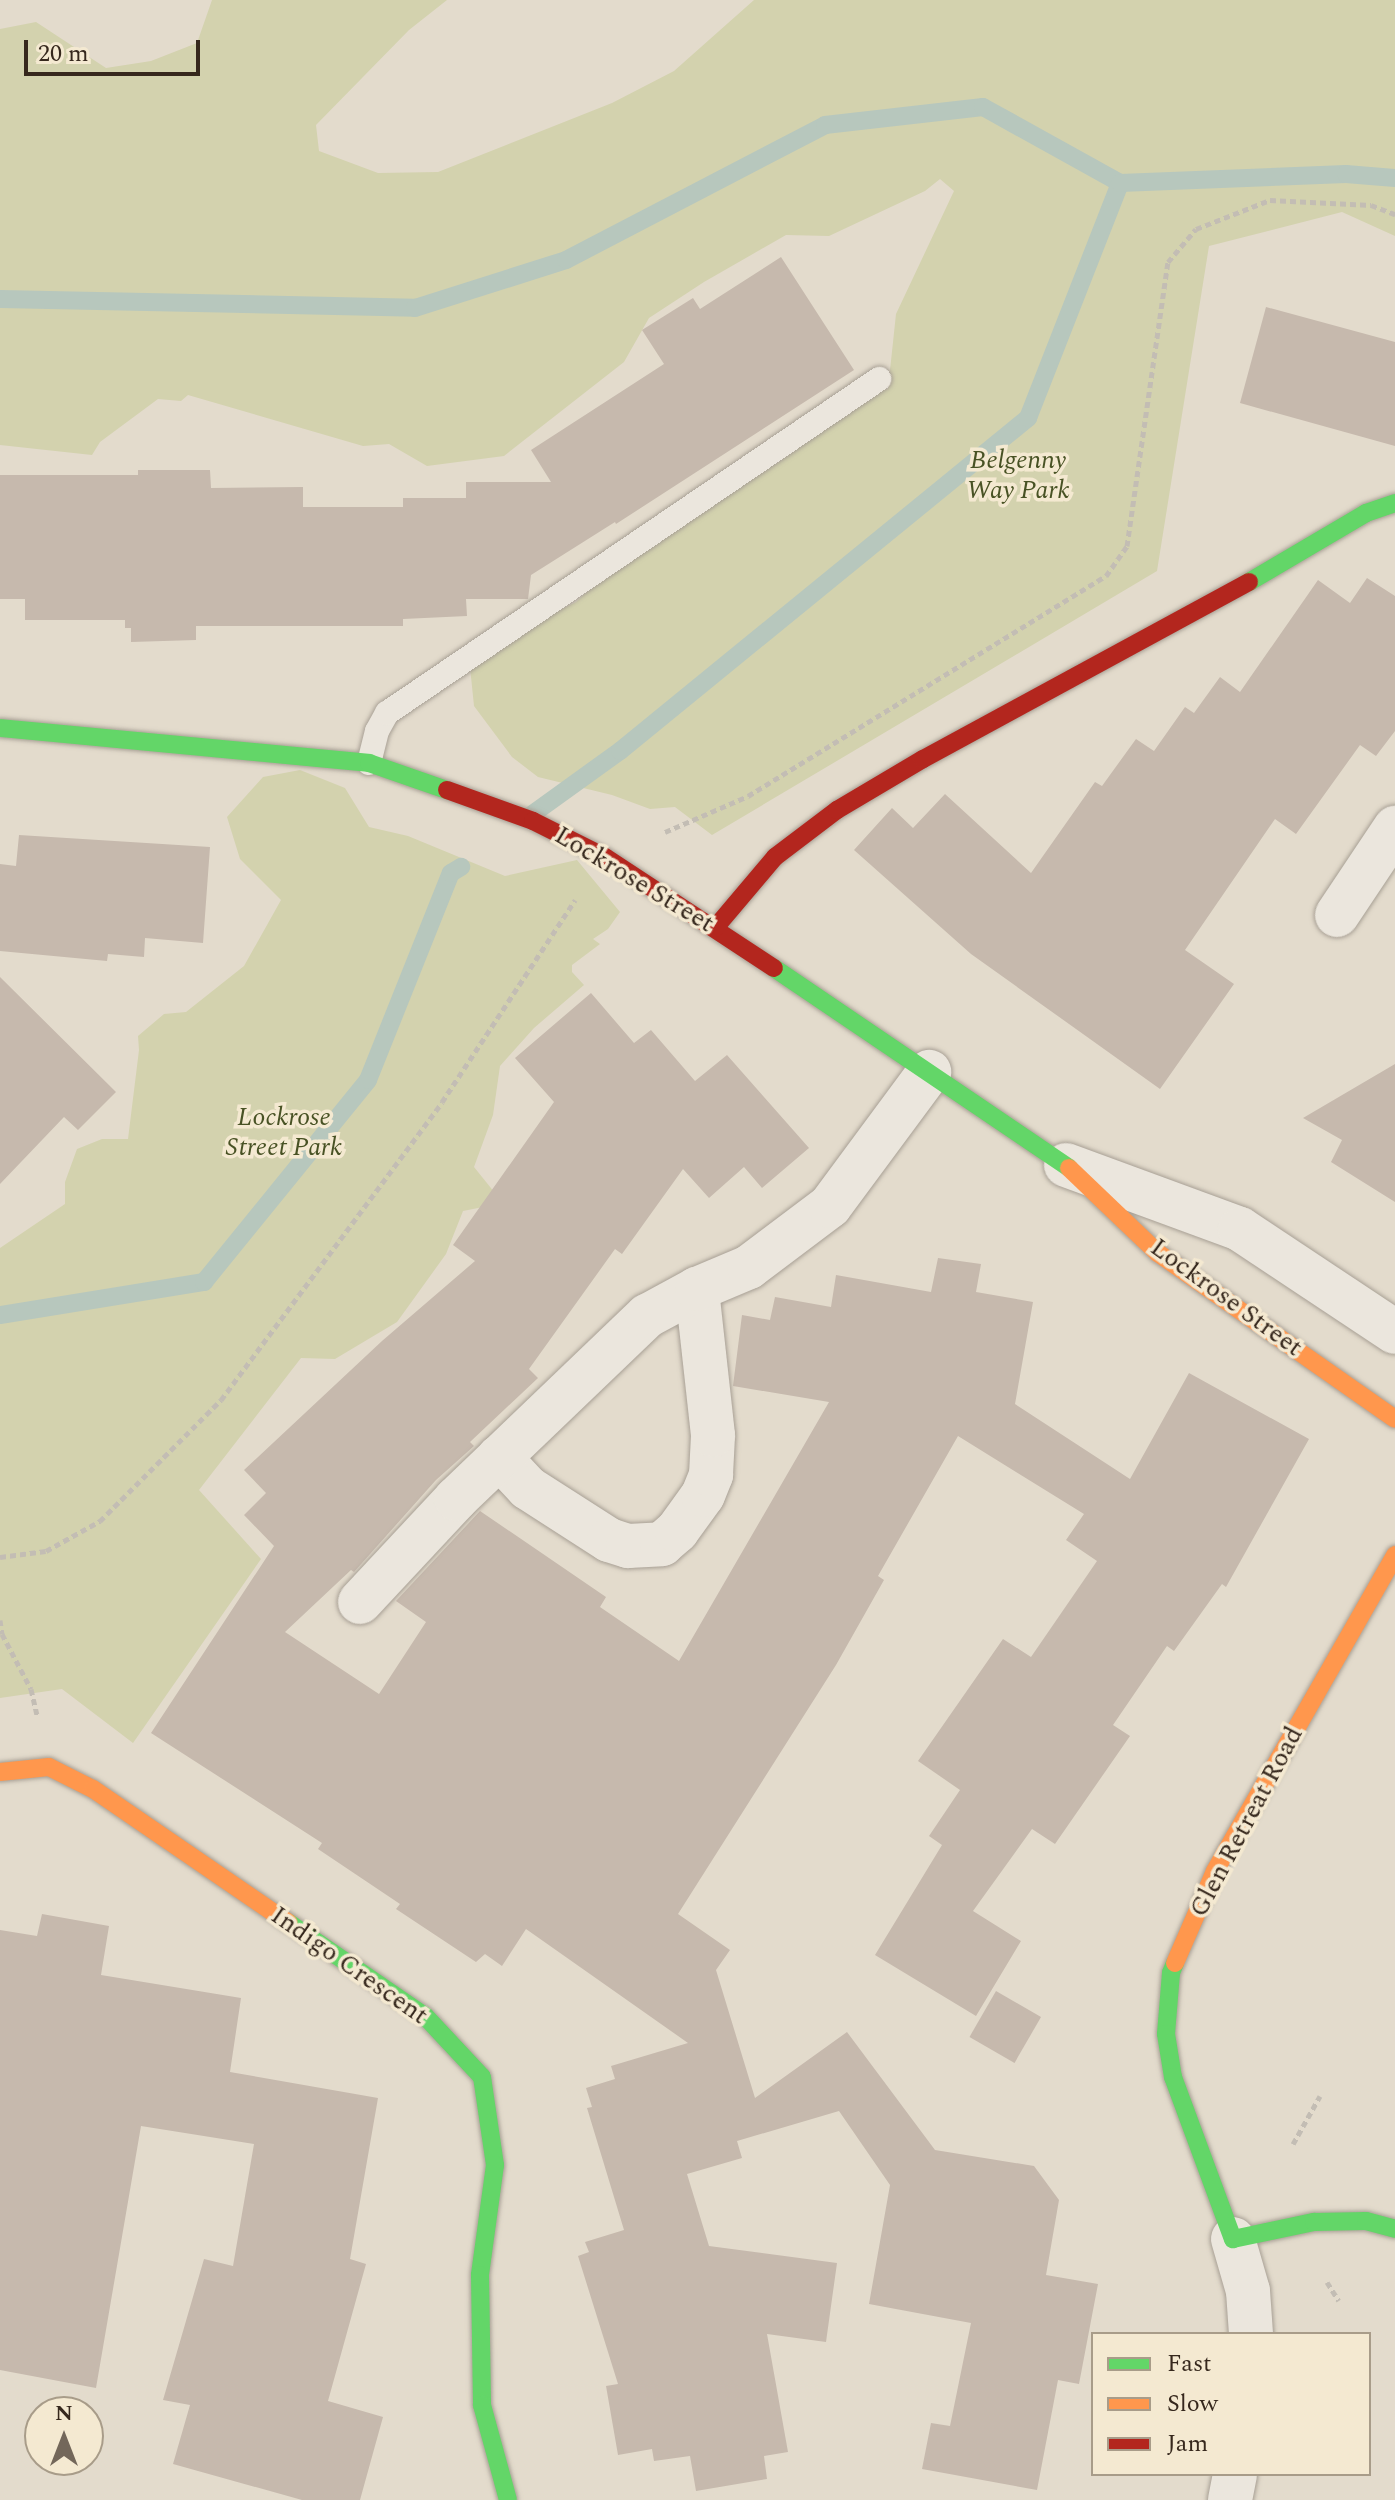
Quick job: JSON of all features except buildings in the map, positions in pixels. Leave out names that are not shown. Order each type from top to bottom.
[{"type":"street","points":[[715,928],[775,857],[837,810],[923,759],[1290,559],[1366,513],[1395,503]]},
{"type":"street","name":"Lockrose Street","points":[[0,728],[369,763],[533,821],[605,857],[1066,1165],[1158,1253],[1395,1419]]},
{"type":"street","points":[[1337,915],[1395,828]]},
{"type":"street","points":[[360,1602],[499,1457],[647,1316],[697,1289],[749,1267],[830,1206],[929,1072]]},
{"type":"street","name":"Lockrose Street","points":[[1066,1165],[1240,1229],[1395,1332]]},
{"type":"street","points":[[499,1457],[528,1488],[609,1540],[645,1547],[662,1544],[677,1531],[703,1495],[711,1475],[713,1435],[697,1289]]},
{"type":"street","name":"Glen Retreat Road","points":[[1251,2332],[1248,2291],[1233,2239],[1173,2077],[1166,2034],[1171,1973],[1215,1871],[1395,1555]]},
{"type":"street","points":[[0,1772],[49,1767]]},
{"type":"street","name":"Indigo Crescent","points":[[49,1767],[93,1789],[425,2016],[482,2077],[495,2165],[480,2275],[482,2405],[508,2500]]},
{"type":"street","points":[[1233,2239],[1314,2222],[1366,2221],[1395,2229]]},
{"type":"street","points":[[1230,2500],[1235,2476]]},
{"type":"lane","points":[[369,763],[377,731],[387,713],[879,379]]},
{"type":"path","points":[[0,1620],[2,1634],[31,1689],[49,1767]]},
{"type":"path","points":[[1293,2144],[1320,2096]]},
{"type":"path","points":[[1327,2282],[1339,2301]]},
{"type":"green space","name":"Belgenny Way Park","points":[[212,0],[447,0],[409,30],[316,125],[319,151],[378,173],[438,172],[612,103],[674,71],[754,0],[1395,0],[1395,236],[1342,212],[1209,246],[1157,571],[712,835],[675,807],[650,809],[612,795],[538,777],[512,757],[474,706],[470,667],[516,632],[576,602],[699,489],[776,464],[875,392],[888,389],[896,314],[954,191],[940,179],[925,191],[829,236],[786,235],[704,282],[649,318],[624,362],[504,456],[427,466],[389,444],[363,446],[188,395],[181,401],[158,399],[100,442],[92,455],[0,445],[0,29],[36,22],[106,68],[151,61],[197,43]]},
{"type":"green space","name":"Lockrose Street Park","points":[[300,770],[345,788],[369,827],[408,836],[505,876],[577,860],[620,912],[608,929],[593,939],[600,944],[572,965],[572,972],[584,985],[534,1028],[500,1066],[493,1115],[474,1167],[503,1203],[463,1211],[446,1254],[397,1322],[335,1359],[301,1358],[199,1490],[261,1559],[133,1743],[62,1689],[0,1698],[0,1248],[65,1204],[65,1182],[77,1149],[102,1139],[128,1139],[138,1036],[164,1014],[186,1012],[244,966],[281,900],[240,859],[227,817],[263,777]]},
{"type":"waterway","points":[[0,299],[415,308],[566,260],[825,125],[983,107],[1120,183]]},
{"type":"waterway","points":[[527,818],[620,751],[1028,418],[1120,183],[1346,174],[1395,178]]},
{"type":"waterway","points":[[0,1315],[204,1282],[368,1080],[451,873],[461,867]]},
{"type":"traffic: fast","points":[[1249,582],[1366,513],[1395,503]]},
{"type":"traffic: fast","points":[[0,728],[369,763],[447,790]]},
{"type":"traffic: fast","points":[[774,968],[1069,1168]]},
{"type":"traffic: fast","points":[[289,1923],[425,2016],[482,2077],[495,2165],[480,2275],[482,2405],[508,2500]]},
{"type":"traffic: fast","points":[[1175,1963],[1171,1973],[1166,2034],[1173,2077],[1233,2239],[1314,2222],[1366,2221],[1395,2229]]},
{"type":"traffic: slow","points":[[1069,1168],[1158,1253],[1395,1419]]},
{"type":"traffic: slow","points":[[1175,1963],[1215,1871],[1395,1555]]},
{"type":"traffic: slow","points":[[0,1772],[49,1767],[93,1789],[289,1923]]},
{"type":"traffic: jam","points":[[715,928],[775,857],[837,810],[923,759],[1249,582]]},
{"type":"traffic: jam","points":[[447,790],[533,821],[605,857],[774,968]]}]
